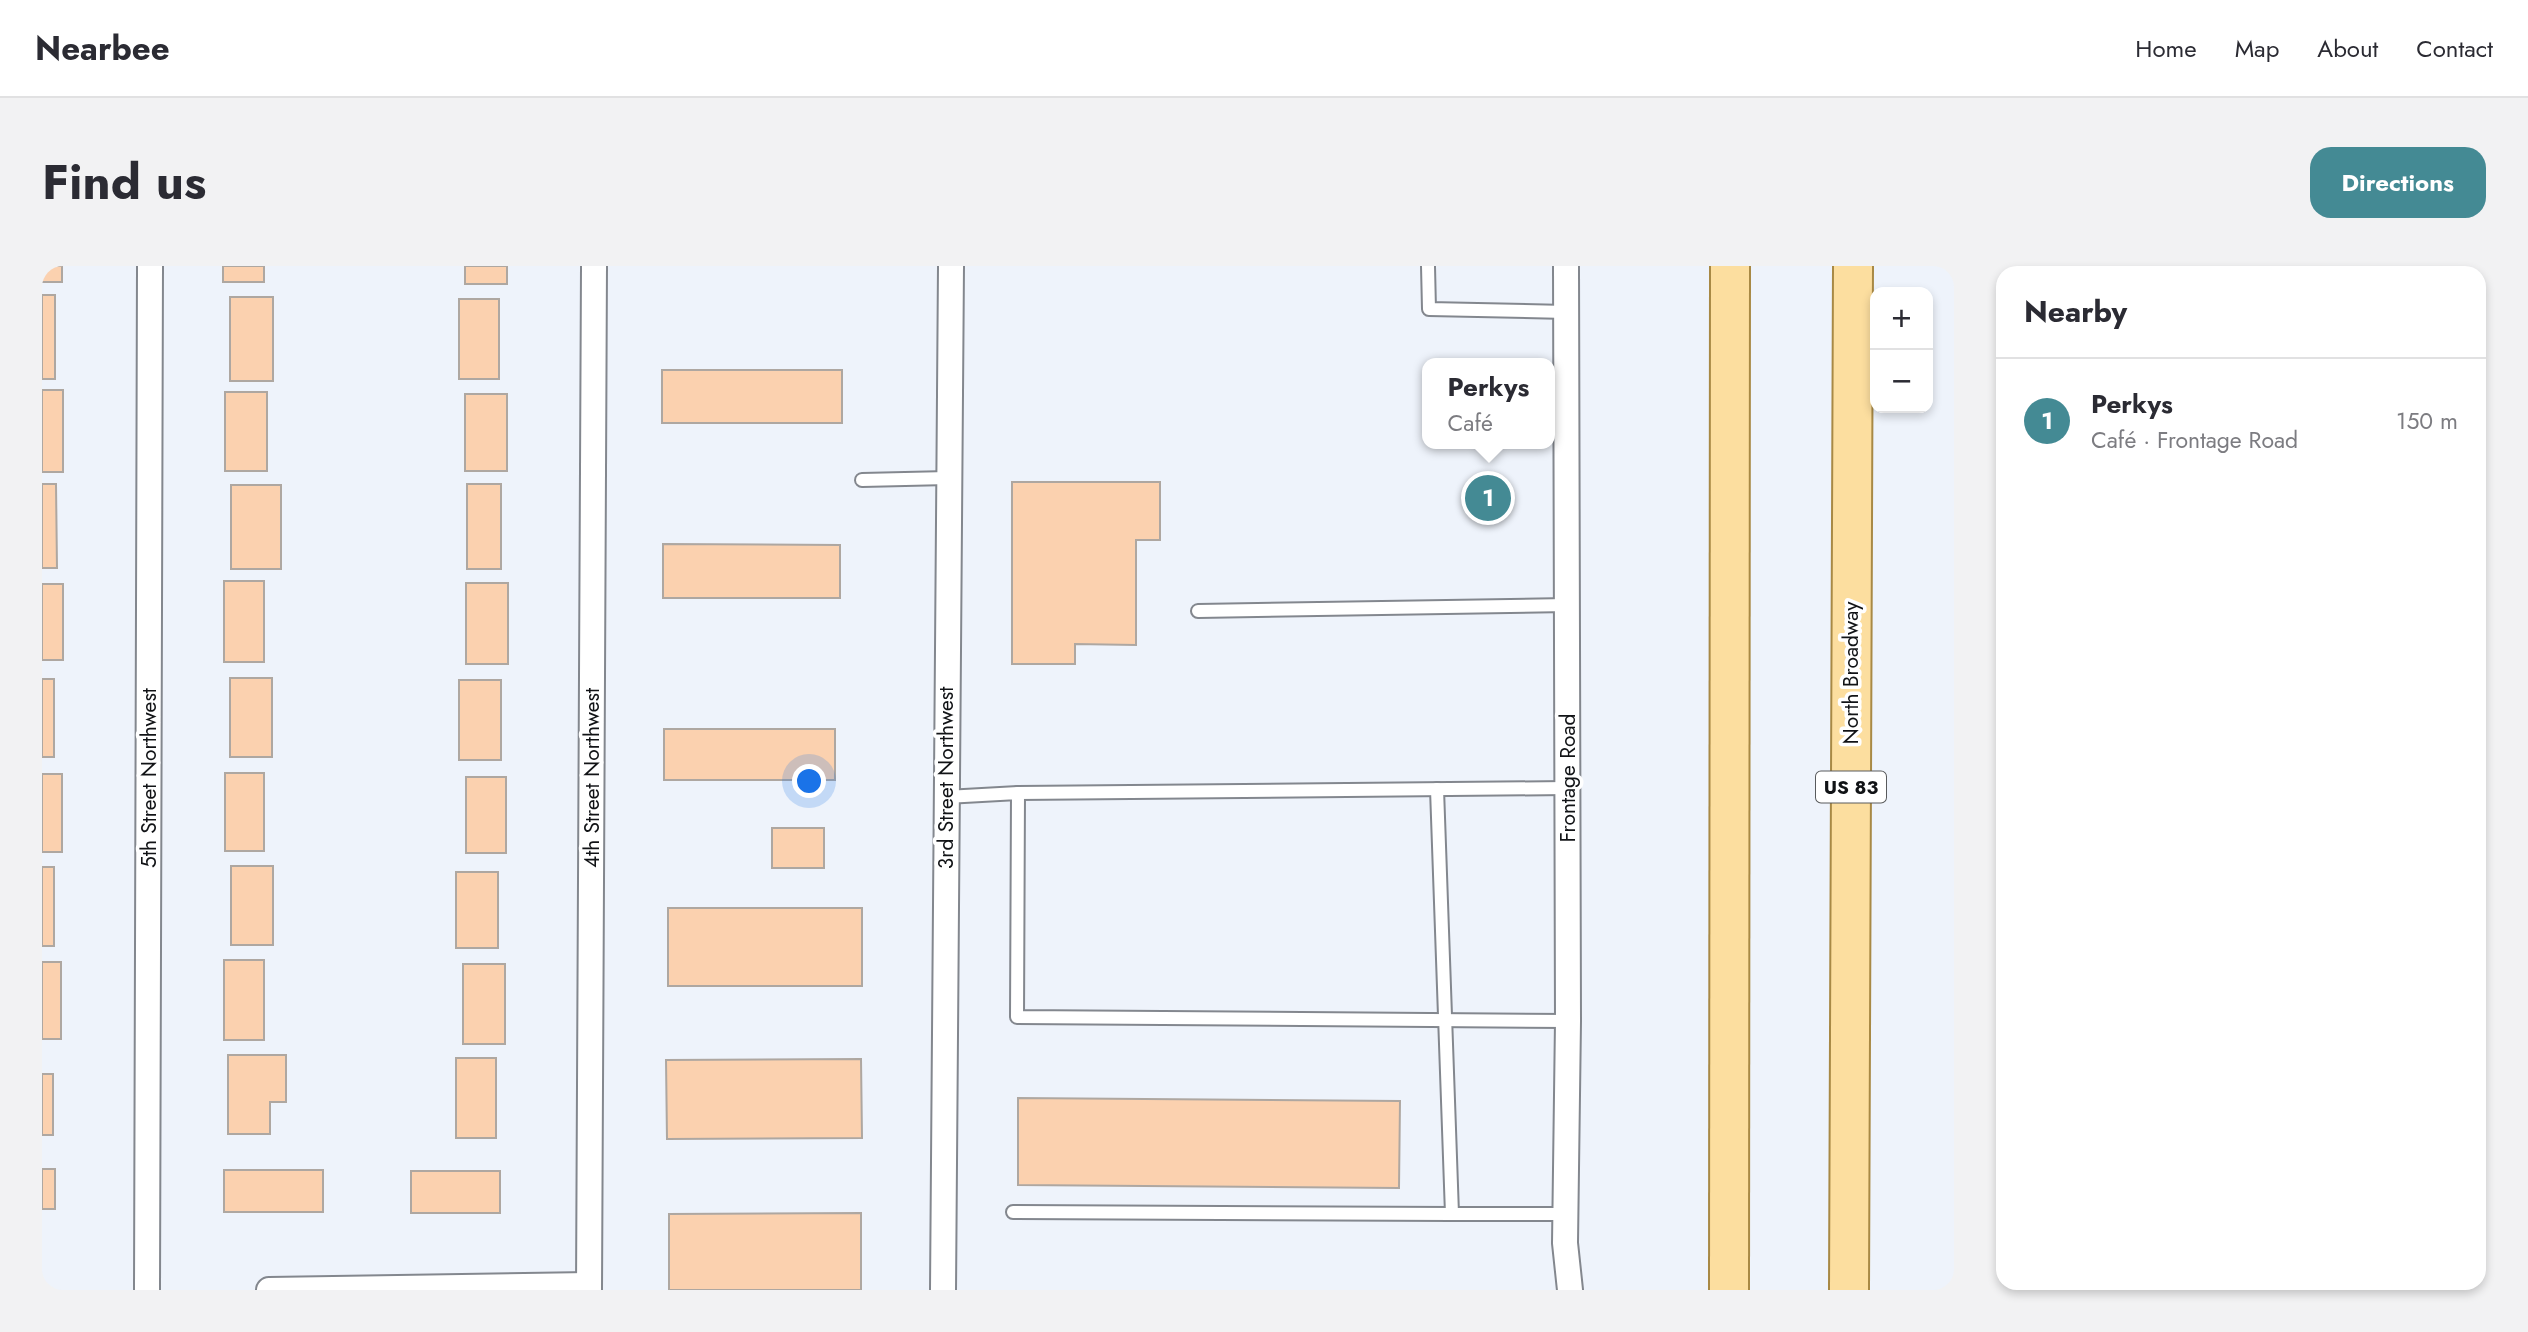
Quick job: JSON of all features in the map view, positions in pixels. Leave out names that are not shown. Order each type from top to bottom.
[{"type":"main road","points":[[1729,1290],[1730,266]]},
{"type":"main road","name":"North Broadway","points":[[1849,1290],[1853,266]]},
{"type":"street","name":"5th Street Northwest","points":[[147,1290],[150,266]]},
{"type":"street","name":"4th Street Northwest","points":[[589,1288],[594,266]]},
{"type":"street","name":"3rd Street Northwest","points":[[943,1290],[951,266]]},
{"type":"street","name":"Frontage Road","points":[[1566,266],[1569,605],[1566,1214],[1570,1290]]},
{"type":"street","points":[[269,1290],[589,1288]]},
{"type":"lane","points":[[1428,266],[1429,309],[1567,312]]},
{"type":"lane","points":[[862,480],[948,478]]},
{"type":"lane","points":[[1198,611],[1569,605]]},
{"type":"lane","points":[[946,797],[1018,793],[1567,788]]},
{"type":"lane","points":[[1437,789],[1451,1214]]},
{"type":"lane","points":[[1018,793],[1017,1017],[1569,1021]]},
{"type":"lane","points":[[1013,1212],[1566,1214]]},
{"type":"building","points":[[42,266],[62,266],[62,282],[42,282]]},
{"type":"building","points":[[223,266],[264,266],[264,282],[223,282]]},
{"type":"building","points":[[465,266],[507,266],[507,284],[465,284]]},
{"type":"building","points":[[42,295],[55,295],[55,379],[42,379]]},
{"type":"building","points":[[230,297],[273,297],[273,381],[230,381]]},
{"type":"building","points":[[459,299],[499,299],[499,379],[459,379]]},
{"type":"building","points":[[662,370],[842,370],[842,423],[662,423]]},
{"type":"building","points":[[42,390],[63,390],[63,472],[42,472]]},
{"type":"building","points":[[225,392],[267,392],[267,471],[225,471]]},
{"type":"building","points":[[465,394],[507,394],[507,471],[465,471]]},
{"type":"building","points":[[1012,482],[1160,482],[1160,540],[1136,540],[1136,645],[1075,644],[1075,664],[1012,664]]},
{"type":"building","points":[[42,484],[56,484],[57,568],[42,568]]},
{"type":"building","points":[[467,484],[501,484],[501,569],[467,569]]},
{"type":"building","points":[[231,485],[281,485],[281,569],[231,569]]},
{"type":"building","points":[[663,544],[840,545],[840,598],[663,598]]},
{"type":"building","points":[[224,581],[264,581],[264,662],[224,662]]},
{"type":"building","points":[[466,583],[508,583],[508,664],[466,664]]},
{"type":"building","points":[[42,584],[63,584],[63,660],[42,660]]},
{"type":"building","points":[[230,678],[272,678],[272,757],[230,757]]},
{"type":"building","points":[[42,679],[54,679],[54,757],[42,757]]},
{"type":"building","points":[[459,680],[501,680],[501,760],[459,760]]},
{"type":"building","points":[[664,729],[835,729],[835,780],[664,780]]},
{"type":"building","points":[[225,773],[264,773],[264,851],[225,851]]},
{"type":"building","points":[[42,774],[62,774],[62,852],[42,852]]},
{"type":"building","points":[[466,777],[506,777],[506,853],[466,853]]},
{"type":"building","points":[[772,828],[824,828],[824,868],[772,868]]},
{"type":"building","points":[[231,866],[273,866],[273,945],[231,945]]},
{"type":"building","points":[[42,867],[54,867],[54,946],[42,946]]},
{"type":"building","points":[[456,872],[498,872],[498,948],[456,948]]},
{"type":"building","points":[[668,908],[862,908],[862,986],[668,986]]},
{"type":"building","points":[[224,960],[264,960],[264,1040],[224,1040]]},
{"type":"building","points":[[42,962],[61,962],[61,1039],[42,1039]]},
{"type":"building","points":[[463,964],[505,964],[505,1044],[463,1044]]},
{"type":"building","points":[[228,1055],[286,1055],[286,1102],[270,1102],[270,1134],[228,1134]]},
{"type":"building","points":[[456,1058],[496,1058],[496,1138],[456,1138]]},
{"type":"building","points":[[861,1059],[862,1138],[667,1139],[666,1060]]},
{"type":"building","points":[[42,1074],[53,1074],[53,1135],[42,1135]]},
{"type":"building","points":[[1018,1098],[1400,1101],[1399,1188],[1018,1185]]},
{"type":"building","points":[[42,1169],[55,1169],[55,1209],[42,1209]]},
{"type":"building","points":[[224,1170],[323,1170],[323,1212],[224,1212]]},
{"type":"building","points":[[411,1171],[500,1171],[500,1213],[411,1213]]},
{"type":"building","points":[[861,1213],[861,1290],[669,1290],[669,1214]]},
{"type":"place","name":"Perkys","points":[[1488,498]]}]
